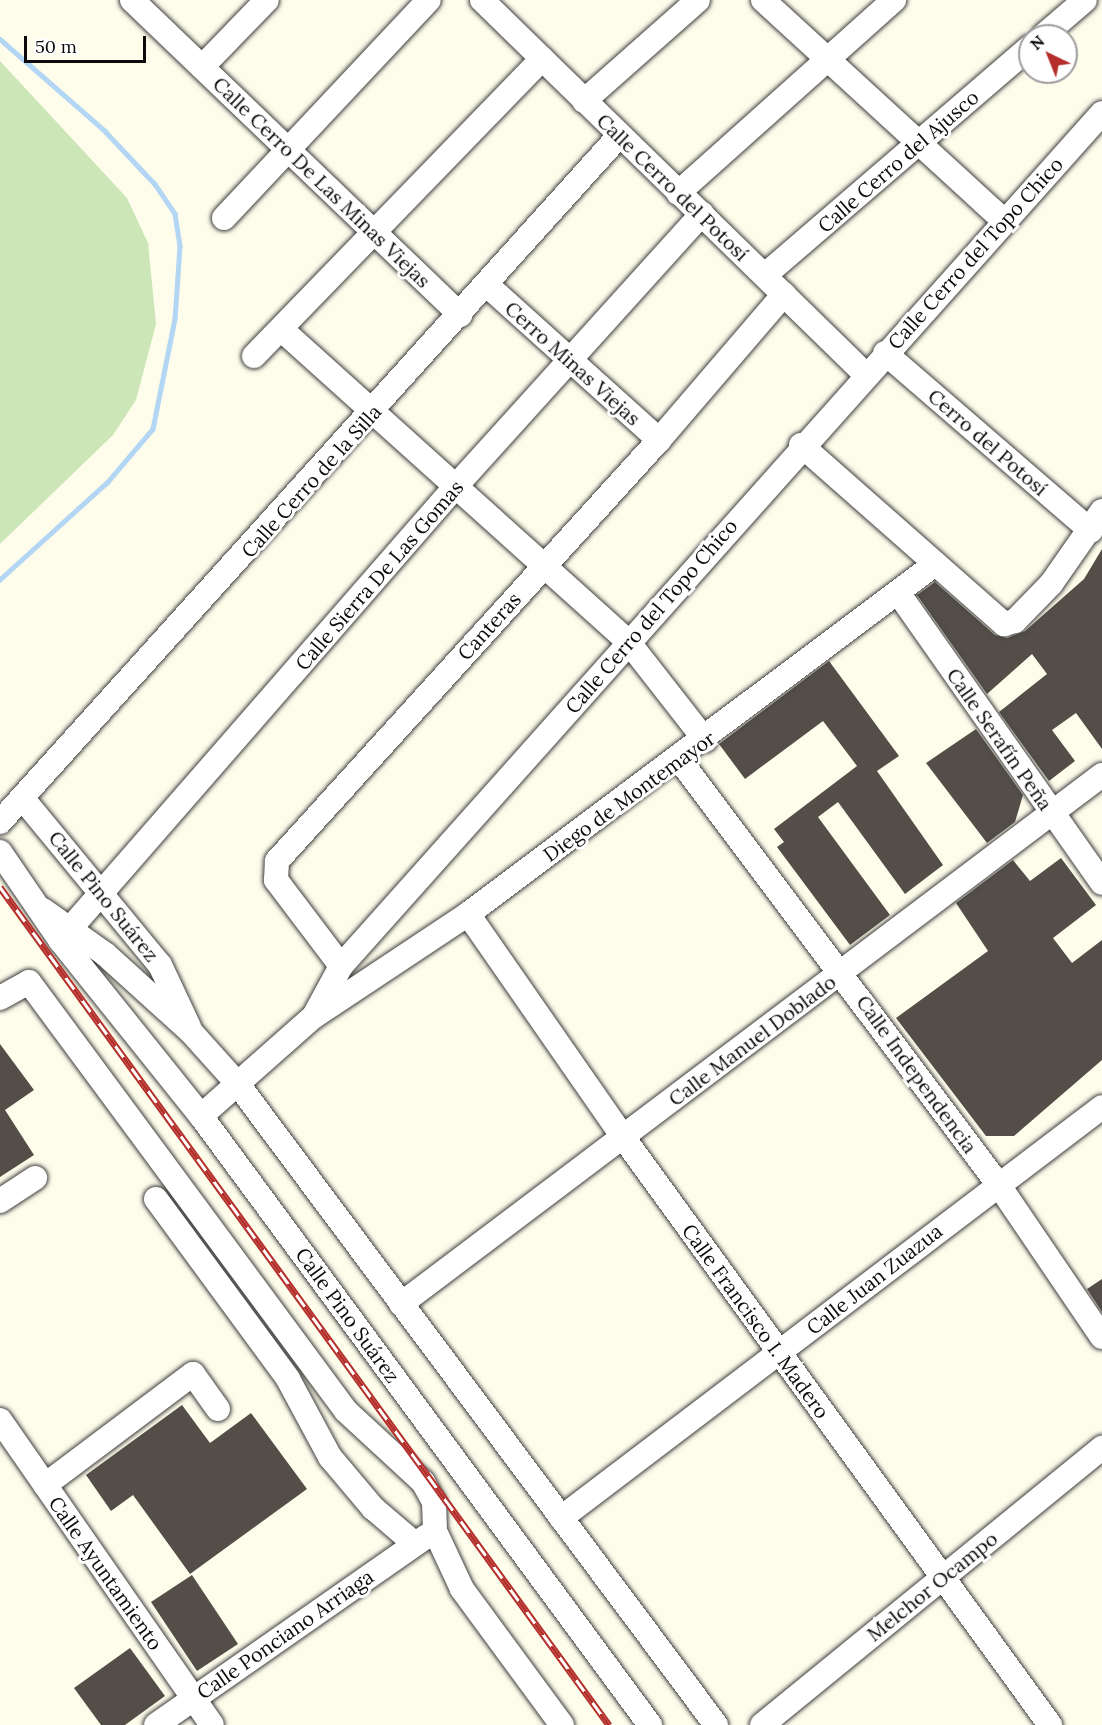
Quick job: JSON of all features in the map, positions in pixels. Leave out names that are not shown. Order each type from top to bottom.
[{"type":"street","name":"Calle Cerro De Las Minas Viejas","points":[[132,0],[460,315]]},
{"type":"street","points":[[202,67],[267,0]]},
{"type":"street","points":[[224,218],[429,0]]},
{"type":"street","name":"Calle Cerro del Potosí","points":[[482,0],[865,374]]},
{"type":"street","points":[[584,101],[698,0]]},
{"type":"street","points":[[763,0],[1004,221]]},
{"type":"street","points":[[678,193],[825,59],[894,0]]},
{"type":"street","points":[[1057,24],[1085,0]]},
{"type":"street","name":"Calle Cerro del Ajusco","points":[[765,275],[1018,57]]},
{"type":"street","points":[[254,356],[542,59]]},
{"type":"street","name":"Calle Cerro del Topo Chico","points":[[201,1116],[314,1016],[341,966],[627,640],[1004,221],[1097,128]]},
{"type":"street","name":"Calle Cerro de la Silla","points":[[0,822],[373,413],[619,136]]},
{"type":"street","name":"Calle Sierra De Las Gomas","points":[[66,933],[101,890],[456,486],[572,361],[702,214]]},
{"type":"street","name":"Cerro Minas Viejas","points":[[487,285],[659,440]]},
{"type":"street","name":"Canteras","points":[[341,966],[276,880],[277,861],[659,440],[784,294]]},
{"type":"street","points":[[281,329],[627,640],[705,740]]},
{"type":"street","name":"Cerro del Potosí","points":[[885,353],[1096,521]]},
{"type":"street","points":[[801,445],[999,623],[1009,624],[1051,584],[1096,521]]},
{"type":"street","name":"Diego de Montemayor","points":[[314,1016],[468,914],[680,759],[899,594],[935,564]]},
{"type":"street","name":"Calle Serafín Peña","points":[[899,594],[1051,814],[1102,883]]},
{"type":"street","name":"Calle Independencia","points":[[680,759],[842,972],[998,1184],[1102,1337]]},
{"type":"street","name":"Calle Manuel Doblado","points":[[401,1304],[1102,775]]},
{"type":"street","name":"Calle Pino Suárez","points":[[23,799],[101,890],[166,974],[191,1032]]},
{"type":"street","name":"Calle Pino Suárez","points":[[0,852],[41,909],[66,933],[191,1032],[237,1083],[716,1725]]},
{"type":"street","name":"Calle Francisco I. Madero","points":[[468,914],[623,1137],[941,1578],[1050,1725]]},
{"type":"street","name":"Calle Pino Suárez","points":[[66,933],[650,1725]]},
{"type":"street","points":[[0,998],[19,983],[29,982],[346,1411],[423,1482],[434,1502],[435,1531],[462,1589],[562,1725]]},
{"type":"street","name":"Calle Juan Zuazua","points":[[561,1518],[1102,1107]]},
{"type":"street","points":[[0,1201],[35,1178]]},
{"type":"street","points":[[156,1198],[288,1379],[330,1457],[373,1508],[414,1543]]},
{"type":"street","points":[[45,1485],[194,1374],[218,1409]]},
{"type":"street","name":"Calle Ayuntamiento","points":[[0,1420],[212,1725]]},
{"type":"street","name":"Melchor Ocampo","points":[[762,1725],[1102,1448]]},
{"type":"street","name":"Calle Ponciano Arriaga","points":[[156,1725],[414,1543],[435,1531]]},
{"type":"green space","points":[[0,61],[127,198],[148,243],[156,324],[136,400],[113,435],[0,544]]},
{"type":"building","points":[[1102,549],[1102,749],[1076,713],[1052,730],[1075,761],[1049,781],[999,712],[1047,674],[1032,654],[987,694],[917,595],[935,582],[995,635],[1007,638],[1025,631],[1084,579]]},
{"type":"building","points":[[829,661],[899,756],[877,771],[943,865],[905,894],[838,802],[818,817],[890,915],[850,945],[777,847],[784,842],[774,829],[857,766],[823,721],[745,779],[719,744]]},
{"type":"building","points":[[976,729],[1023,795],[1015,822],[987,843],[926,763]]},
{"type":"building","points":[[1061,858],[1096,905],[1053,938],[1072,963],[1102,940],[1102,1060],[1014,1136],[986,1136],[896,1018],[988,951],[956,903],[1013,860],[1030,881]]},
{"type":"building","points":[[0,1044],[34,1090],[5,1110],[34,1155],[0,1177]]},
{"type":"building","points":[[1102,1279],[1102,1312],[1087,1289]]},
{"type":"building","points":[[182,1405],[210,1443],[251,1413],[307,1489],[190,1574],[133,1495],[111,1511],[86,1475]]},
{"type":"building","points":[[192,1575],[238,1644],[197,1671],[151,1602]]},
{"type":"building","points":[[130,1648],[165,1696],[125,1725],[101,1725],[74,1688]]},
{"type":"waterway","points":[[0,39],[105,131],[155,184],[175,214],[180,246],[175,319],[153,429],[108,482],[0,580]]},
{"type":"railway","points":[[0,887],[609,1725]]}]
